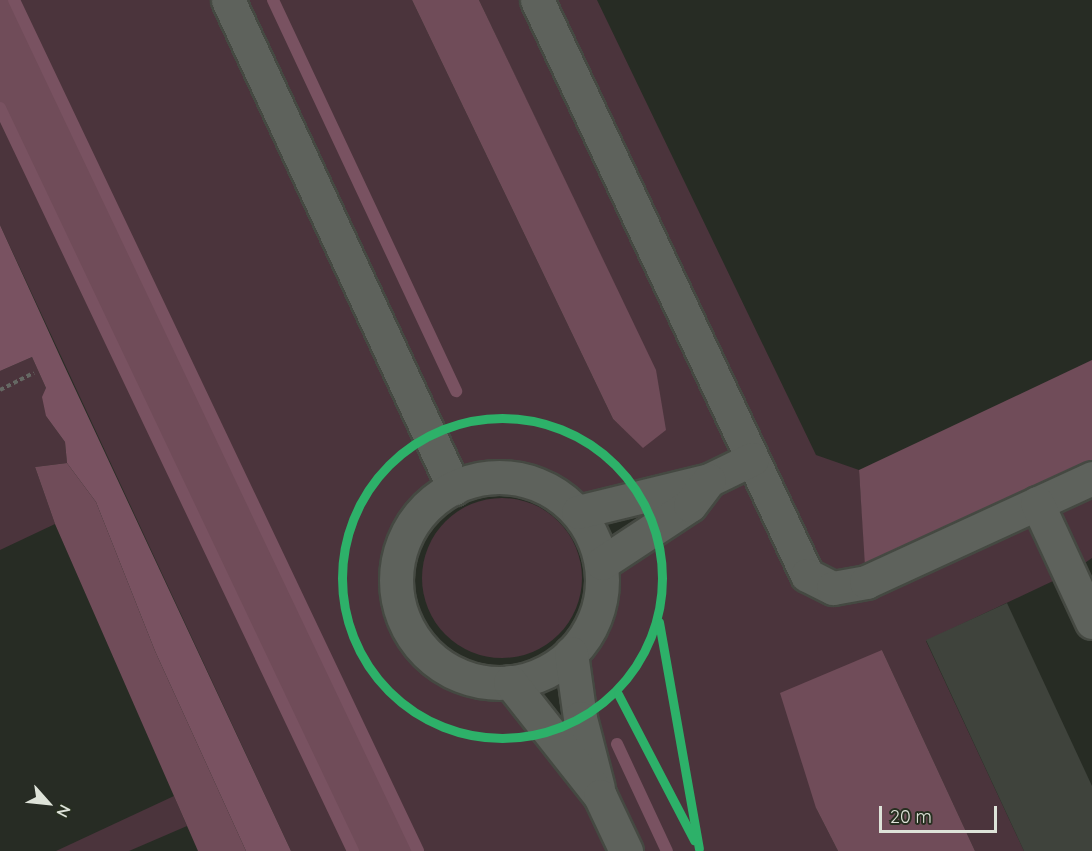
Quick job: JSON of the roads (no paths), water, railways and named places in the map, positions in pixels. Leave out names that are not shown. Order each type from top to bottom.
[{"type":"lane","points":[[228,0],[454,488]]},
{"type":"lane","points":[[537,0],[807,575],[833,588],[866,582],[1092,477]]},
{"type":"lane","points":[[578,512],[709,480],[752,459]]},
{"type":"lane","points":[[514,477],[549,489],[578,512],[593,536],[602,563],[601,600],[588,635],[571,654],[530,679],[493,684],[457,676],[426,655],[404,624],[395,589],[399,552],[416,518],[454,488],[477,478],[514,477]]},
{"type":"lane","points":[[602,563],[690,505],[709,480]]},
{"type":"lane","points":[[1037,502],[1092,622]]},
{"type":"lane","points":[[571,654],[580,718],[600,796]]},
{"type":"lane","points":[[510,682],[552,730],[600,796],[626,851]]},
{"type":"waterway","points":[[14,0],[418,851]]},
{"type":"waterway","points":[[273,0],[456,391]]},
{"type":"waterway","points":[[0,108],[353,851]]},
{"type":"waterway","points":[[617,744],[667,851]]}]
